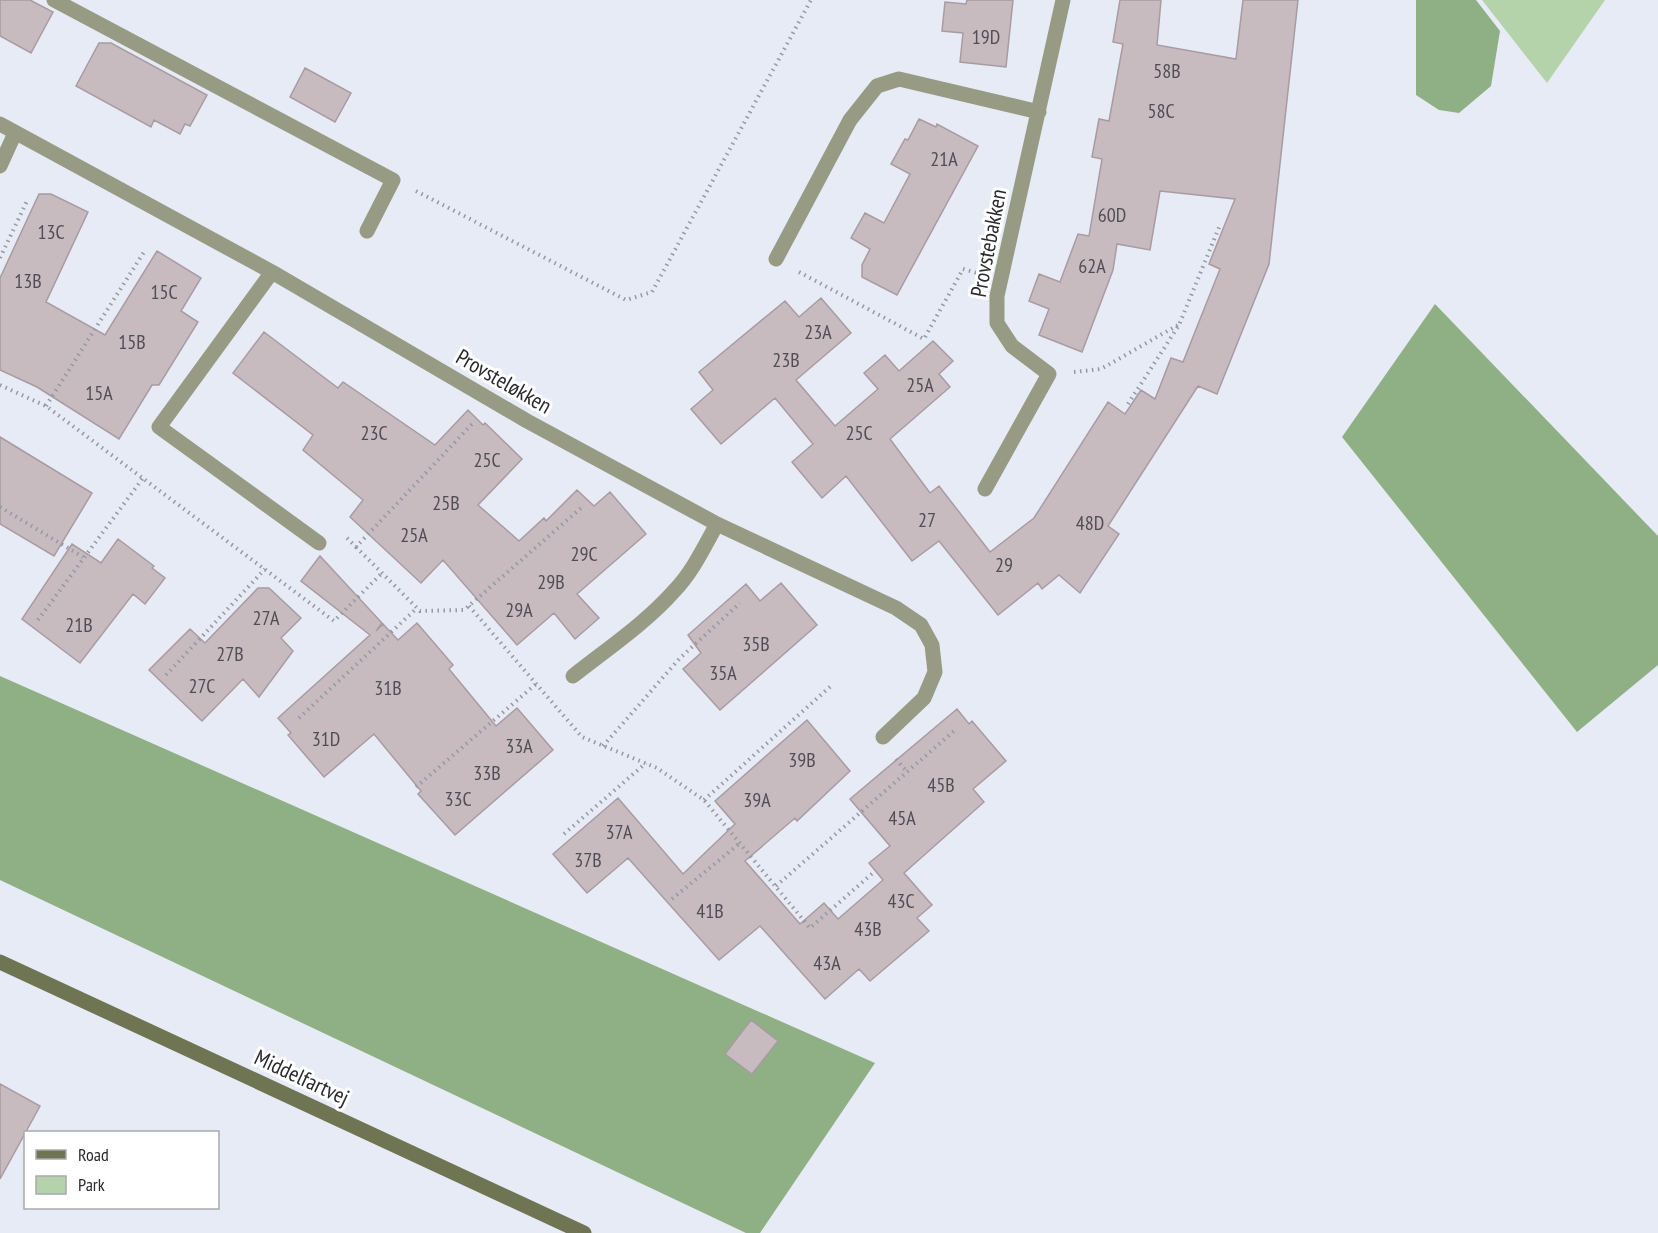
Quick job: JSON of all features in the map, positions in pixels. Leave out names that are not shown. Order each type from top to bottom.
[{"type":"main road","name":"Middelfartvej","points":[[0,962],[585,1233]]},
{"type":"street","points":[[54,0],[393,180],[367,231]]},
{"type":"street","name":"Provstebakken","points":[[1049,374],[1012,346],[997,323],[996,296],[1063,0]]},
{"type":"street","points":[[776,260],[850,120],[877,86],[899,79],[1039,112]]},
{"type":"street","name":"Provsteløkken","points":[[0,124],[272,272],[527,420],[717,524],[896,608],[921,625],[932,645],[935,672],[924,698],[883,737]]},
{"type":"street","points":[[0,166],[15,133]]},
{"type":"street","points":[[272,272],[159,427],[319,543]]},
{"type":"street","points":[[985,489],[1049,374]]},
{"type":"street","points":[[573,676],[650,615],[676,590],[695,564],[717,524]]},
{"type":"path","points":[[393,180],[626,300],[652,292],[811,0]]},
{"type":"path","points":[[0,258],[27,201]]},
{"type":"path","points":[[1128,404],[1179,325],[1220,225]]},
{"type":"path","points":[[46,406],[144,252]]},
{"type":"path","points":[[776,260],[924,339],[963,269],[1001,279]]},
{"type":"path","points":[[1049,374],[1101,369],[1179,325]]},
{"type":"path","points":[[0,385],[46,406],[334,621],[382,573]]},
{"type":"path","points":[[356,547],[472,424]]},
{"type":"path","points":[[38,620],[143,478]]},
{"type":"path","points":[[0,507],[83,557]]},
{"type":"path","points":[[319,543],[336,528],[420,611],[464,610],[581,508]]},
{"type":"path","points":[[166,675],[265,569]]},
{"type":"path","points":[[603,746],[680,658],[740,603]]},
{"type":"path","points":[[469,606],[582,737],[657,768],[704,800],[810,928],[874,872]]},
{"type":"path","points":[[299,718],[417,608]]},
{"type":"path","points":[[416,787],[536,684]]},
{"type":"path","points":[[704,800],[833,684]]},
{"type":"path","points":[[776,886],[954,731]]},
{"type":"path","points":[[564,834],[646,763]]},
{"type":"path","points":[[672,899],[740,843]]},
{"type":"green space","points":[[1416,0],[1476,0],[1500,31],[1491,86],[1459,113],[1439,110],[1416,95]]},
{"type":"green space","points":[[1482,0],[1605,0],[1547,83]]},
{"type":"green space","points":[[1435,304],[1658,536],[1658,665],[1577,732],[1342,437]]},
{"type":"green space","points":[[0,676],[875,1063],[760,1233],[746,1233],[0,880]]},
{"type":"building","points":[[0,0],[30,0],[53,12],[31,53],[0,36]]},
{"type":"building","points":[[967,0],[1013,0],[1006,67],[960,62],[963,33],[942,31],[945,2],[966,4]]},
{"type":"building","points":[[1120,0],[1161,0],[1157,45],[1236,59],[1243,0],[1298,0],[1269,264],[1217,394],[1198,386],[1108,526],[1119,534],[1080,593],[1059,575],[1042,589],[1038,583],[998,615],[939,541],[912,561],[846,476],[822,498],[792,462],[813,444],[775,398],[721,444],[691,409],[713,390],[699,372],[785,301],[799,317],[821,298],[851,333],[796,380],[835,426],[878,389],[864,373],[885,355],[899,371],[933,341],[953,361],[939,374],[950,387],[890,439],[930,493],[939,486],[990,552],[1034,518],[1108,402],[1125,414],[1141,390],[1155,399],[1171,358],[1183,362],[1220,269],[1209,264],[1235,199],[1160,191],[1150,250],[1117,244],[1113,270],[1082,352],[1039,335],[1049,309],[1029,301],[1039,274],[1060,282],[1078,234],[1089,236],[1102,159],[1092,157],[1099,119],[1109,121],[1123,44],[1113,42]]},
{"type":"building","points":[[99,43],[111,43],[207,95],[190,126],[185,124],[180,134],[154,120],[151,127],[76,86]]},
{"type":"building","points":[[305,68],[351,93],[335,122],[290,97]]},
{"type":"building","points":[[919,119],[936,127],[937,124],[978,146],[897,295],[862,277],[862,265],[870,249],[851,238],[865,213],[884,223],[910,174],[891,164]]},
{"type":"building","points":[[39,194],[51,194],[88,212],[46,302],[105,335],[157,251],[201,278],[181,311],[198,322],[159,385],[152,385],[119,439],[37,387],[0,370],[0,278]]},
{"type":"building","points":[[264,332],[338,388],[343,382],[435,445],[468,410],[483,425],[485,423],[522,459],[478,505],[519,541],[544,518],[546,521],[577,490],[594,506],[610,492],[646,534],[577,594],[599,618],[575,639],[554,613],[517,645],[443,560],[421,583],[350,517],[363,500],[303,450],[313,435],[233,373]]},
{"type":"building","points":[[0,437],[92,493],[54,556],[0,524]]},
{"type":"building","points":[[118,539],[154,566],[152,568],[165,578],[145,604],[133,594],[80,663],[22,619],[72,544],[101,563]]},
{"type":"building","points":[[320,556],[382,623],[376,631],[383,624],[398,640],[417,623],[453,665],[449,669],[496,726],[517,708],[553,750],[455,835],[418,794],[421,791],[374,734],[324,777],[288,735],[291,733],[278,718],[370,635],[301,581]]},
{"type":"building","points":[[781,583],[817,625],[720,710],[683,669],[701,653],[688,635],[746,584],[760,601]]},
{"type":"building","points":[[258,588],[269,588],[301,618],[281,638],[293,651],[259,697],[243,679],[202,721],[149,670],[190,629],[205,643]]},
{"type":"building","points":[[957,709],[969,724],[972,721],[1006,761],[973,789],[984,802],[904,873],[932,905],[917,918],[929,931],[870,981],[859,969],[825,999],[760,926],[719,960],[628,858],[587,893],[553,854],[618,798],[683,874],[735,824],[715,801],[807,720],[850,771],[797,821],[795,818],[745,861],[800,924],[824,903],[838,919],[883,880],[869,863],[890,846],[850,799]]},
{"type":"building","points":[[751,1020],[778,1041],[752,1074],[725,1054]]},
{"type":"building","points":[[0,1084],[40,1106],[26,1131],[24,1131],[24,1135],[0,1179]]}]
